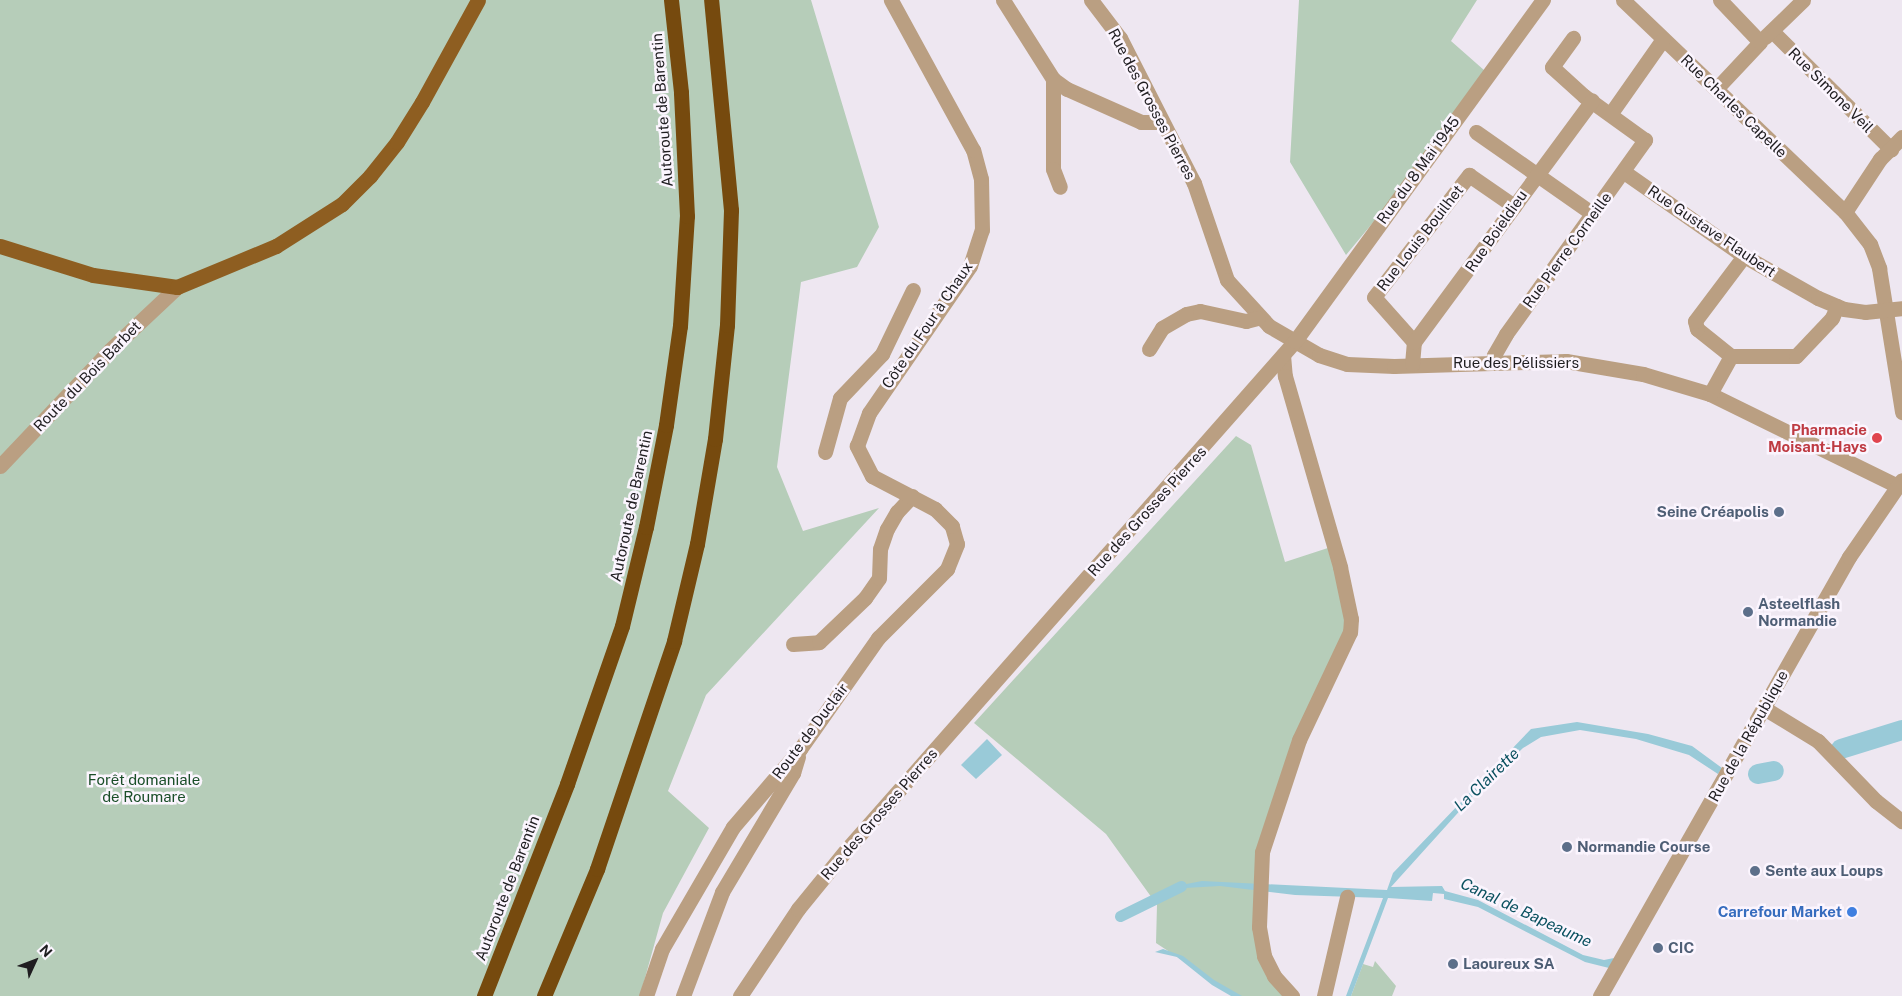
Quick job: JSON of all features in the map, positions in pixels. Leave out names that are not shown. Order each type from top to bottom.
[{"type":"highway","name":"Autoroute de Barentin","points":[[484,996],[567,784],[622,626],[646,527],[664,434],[680,326],[687,216],[681,92],[671,0]]},
{"type":"highway","points":[[544,996],[597,869],[671,650],[699,535],[715,439],[727,325],[731,210],[712,0]]},
{"type":"main road","points":[[0,246],[93,275],[176,287],[276,246],[342,204],[397,142],[478,0]]},
{"type":"street","name":"Côte du Four à Chaux","points":[[891,0],[962,125],[978,169],[984,203],[982,230],[970,266],[869,413],[857,446],[872,476],[909,495]]},
{"type":"street","points":[[1003,0],[1053,79],[1067,89],[1141,122],[1162,122]]},
{"type":"street","name":"Rue des Grosses Pierres","points":[[743,995],[798,909],[847,849],[1295,341],[1258,318],[1227,280],[1205,210],[1120,38],[1091,0]]},
{"type":"street","name":"Rue du 8 Mai 1945","points":[[1295,341],[1543,0]]},
{"type":"street","name":"Rue Charles Capelle","points":[[1622,0],[1846,212],[1870,244],[1879,268],[1902,412]]},
{"type":"street","points":[[1720,0],[1760,42]]},
{"type":"street","points":[[1716,88],[1803,0]]},
{"type":"street","name":"Rue Simone Veil","points":[[1772,31],[1891,148]]},
{"type":"street","points":[[1573,38],[1552,67],[1592,101],[1611,114],[1663,39]]},
{"type":"street","points":[[1053,79],[1053,169],[1060,187]]},
{"type":"street","name":"Rue Boieldieu","points":[[1414,342],[1536,174],[1592,101]]},
{"type":"street","name":"Rue Pierre Corneille","points":[[1495,362],[1494,355],[1506,334],[1624,172],[1645,140],[1611,114]]},
{"type":"street","points":[[1476,132],[1593,214]]},
{"type":"street","points":[[1846,212],[1891,148],[1902,138]]},
{"type":"street","name":"Rue Gustave Flaubert","points":[[1624,172],[1744,256],[1818,298],[1837,306],[1865,312],[1902,308]]},
{"type":"street","name":"Rue Louis Bouilhet","points":[[1414,342],[1374,297],[1469,175],[1514,206]]},
{"type":"street","points":[[1744,256],[1695,321],[1697,329],[1731,356],[1796,356],[1832,318],[1837,306]]},
{"type":"street","name":"Route du Bois Barbet","points":[[0,466],[110,350],[176,287]]},
{"type":"street","points":[[825,452],[840,398],[882,354],[914,290]]},
{"type":"street","points":[[1149,350],[1162,328],[1186,314],[1200,310],[1246,321],[1258,318]]},
{"type":"street","name":"Rue des Pélissiers","points":[[1295,341],[1319,356],[1347,364],[1588,363],[1643,374],[1710,394],[1900,483]]},
{"type":"street","points":[[1412,364],[1414,342]]},
{"type":"street","points":[[882,354],[899,368]]},
{"type":"street","points":[[1283,354],[1285,376],[1340,567],[1351,619],[1350,632],[1299,740],[1262,852],[1259,927],[1264,956],[1274,976],[1292,996]]},
{"type":"street","points":[[1710,394],[1731,356]]},
{"type":"street","name":"Rue de la République","points":[[1600,996],[1849,557],[1900,483]]},
{"type":"street","points":[[793,644],[819,642],[865,598],[879,578],[880,549],[887,529],[909,495]]},
{"type":"street","name":"Route de Duclair","points":[[646,996],[662,949],[733,827],[800,749],[878,638],[947,569],[957,544],[952,526],[935,509],[909,495]]},
{"type":"street","points":[[1764,708],[1818,741],[1876,801],[1902,821]]},
{"type":"street","points":[[683,996],[722,892],[793,773],[800,749]]},
{"type":"street","points":[[1324,996],[1347,898]]},
{"type":"green space","name":"Forêt domaniale de Roumare","points":[[0,0],[811,0],[879,227],[857,267],[801,282],[777,467],[803,531],[879,508],[706,695],[668,791],[709,828],[663,913],[640,996],[0,996]]},
{"type":"green space","points":[[1299,0],[1477,0],[1451,41],[1493,78],[1346,255],[1290,162]]},
{"type":"green space","points":[[1236,436],[1251,445],[1285,562],[1334,546],[1351,619],[1262,852],[1264,956],[1292,996],[1236,996],[1156,943],[1157,905],[1106,834],[974,723]]},
{"type":"green space","points":[[1375,961],[1396,986],[1392,996],[1351,996],[1363,964],[1373,967]]},
{"type":"water","points":[[1577,722],[1648,734],[1692,746],[1722,768],[1718,774],[1689,755],[1636,739],[1580,730],[1541,737],[1523,748],[1474,795],[1391,887],[1442,886],[1445,891],[1478,900],[1583,955],[1604,960],[1614,958],[1609,968],[1585,962],[1478,907],[1444,899],[1444,894],[1433,893],[1432,901],[1388,898],[1351,996],[1346,996],[1383,898],[1295,895],[1220,886],[1185,888],[1167,893],[1166,889],[1202,881],[1387,890],[1393,873],[1531,729]]},
{"type":"water","points":[[987,739],[1002,755],[976,779],[961,765]]},
{"type":"water","points":[[1163,949],[1183,956],[1214,980],[1242,996],[1231,996],[1212,985],[1177,957],[1155,952]]},
{"type":"waterway","name":"La Clairette","points":[[1841,749],[1902,730]]},
{"type":"waterway","name":"La Clairette","points":[[1758,774],[1774,771]]},
{"type":"waterway","name":"Canal de Bapeaume","points":[[1120,916],[1181,886]]},
{"type":"place","name":"Pharmacie Moisant-Hays","points":[[1877,438]]},
{"type":"place","name":"Seine Créapolis","points":[[1779,512]]},
{"type":"place","name":"Asteelflash Normandie","points":[[1748,612]]},
{"type":"place","name":"Normandie Course","points":[[1567,847]]},
{"type":"place","name":"Sente aux Loups","points":[[1755,871]]},
{"type":"place","name":"Carrefour Market","points":[[1852,912]]},
{"type":"place","name":"CIC","points":[[1658,948]]},
{"type":"place","name":"Laoureux SA","points":[[1453,964]]}]
